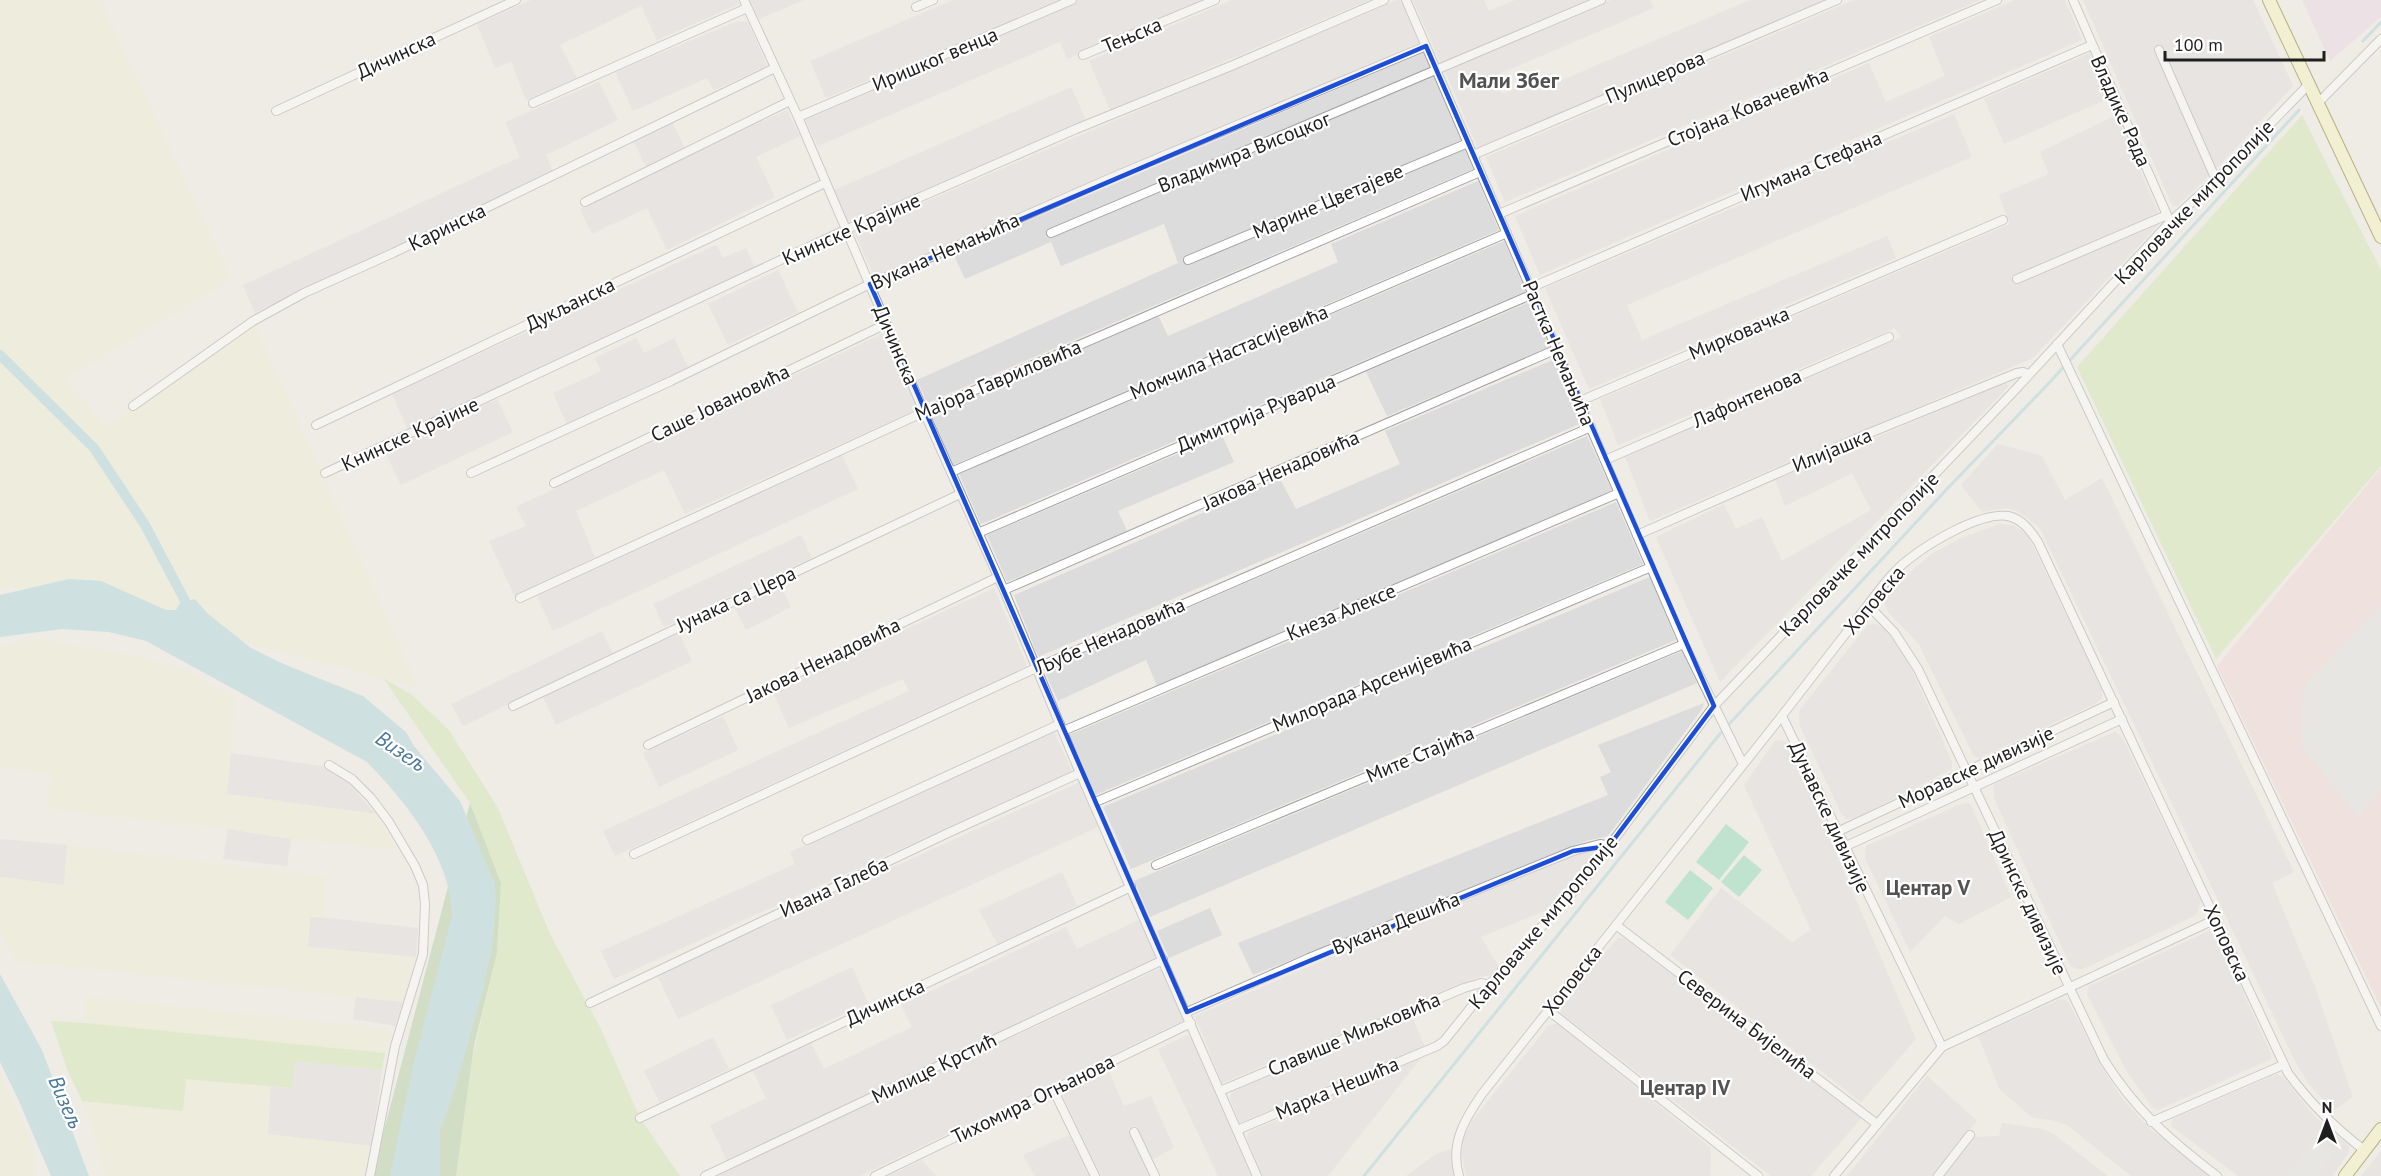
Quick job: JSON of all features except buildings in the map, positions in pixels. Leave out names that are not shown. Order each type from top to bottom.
[{"type":"main road","points":[[2269,0],[2381,237]]},
{"type":"main road","points":[[2345,1176],[2381,1129]]},
{"type":"street","name":"Дичинска","points":[[276,111],[516,0]]},
{"type":"street","points":[[916,7],[933,0]]},
{"type":"street","name":"Иришког венца","points":[[798,117],[1072,0]]},
{"type":"street","name":"Тењска","points":[[1083,55],[1215,0]]},
{"type":"street","name":"Книнске Крајине","points":[[325,473],[844,230],[1076,129],[1384,0]]},
{"type":"street","name":"Растка Немањића","points":[[1406,0],[1684,644],[1743,764]]},
{"type":"street","name":"Владимира Висоцког","points":[[1051,233],[1601,0]]},
{"type":"street","name":"Пулицерова","points":[[1473,154],[1837,0]]},
{"type":"street","name":"Стојана Ковачевића","points":[[1499,214],[1997,0]]},
{"type":"street","name":"Владике Рада","points":[[2073,0],[2168,219]]},
{"type":"street","name":"Дичинска","points":[[746,4],[798,117],[844,230],[998,576],[1080,773],[1187,1012],[1257,1176]]},
{"type":"street","points":[[533,103],[746,4]]},
{"type":"street","points":[[2317,104],[2381,39]]},
{"type":"street","name":"Игумана Стефана","points":[[1532,291],[2092,45]]},
{"type":"street","name":"Вукана Немањића","points":[[471,473],[671,381],[870,284],[1113,177],[1426,46]]},
{"type":"street","points":[[2159,50],[2216,180]]},
{"type":"street","name":"Каринска","points":[[133,406],[253,321],[304,293],[393,253],[775,68]]},
{"type":"street","name":"Карловачке митрополије","points":[[1437,1046],[1444,1041],[1489,985],[1584,880],[1714,706],[2029,374],[2168,219],[2216,180],[2308,85]]},
{"type":"street","points":[[585,202],[790,101]]},
{"type":"street","name":"Марине Цветајеве","points":[[1188,260],[1468,143]]},
{"type":"street","name":"Мајора Гавриловића","points":[[520,598],[924,412],[1480,172]]},
{"type":"street","name":"Дукљанска","points":[[316,425],[825,183]]},
{"type":"street","points":[[2017,279],[2168,219]]},
{"type":"street","name":"Мирковачка","points":[[1580,401],[2003,220]]},
{"type":"street","name":"Момчила Настасијевића","points":[[951,472],[1507,232]]},
{"type":"street","name":"Димитрија Руварца","points":[[978,533],[1532,291]]},
{"type":"street","name":"Саше Јовановића","points":[[554,483],[886,324]]},
{"type":"street","name":"Лафонтенова","points":[[1605,460],[1889,337]]},
{"type":"street","points":[[2056,344],[2381,1026]]},
{"type":"street","name":"Јакова Ненадовића","points":[[1004,591],[1557,349]]},
{"type":"street","name":"Илијашка","points":[[1637,535],[1867,434],[2017,373],[2029,374]]},
{"type":"street","name":"Љубе Ненадовића","points":[[634,855],[1036,668],[1590,427]]},
{"type":"street","name":"Кнеза Алексе","points":[[1061,728],[1619,493]]},
{"type":"street","name":"Јунака са Цера","points":[[513,706],[960,494]]},
{"type":"street","name":"Хоповска","points":[[1459,1176],[1455,1150],[1467,1115],[1782,716],[1886,580],[1908,560],[1950,534],[1980,520],[1996,516],[2008,516],[2018,520],[2030,530],[2038,542],[2283,1065],[2307,1099],[2328,1122],[2364,1150]]},
{"type":"street","name":"Милорада Арсенијевића","points":[[1093,803],[1651,567]]},
{"type":"street","name":"Јакова Ненадовића","points":[[648,745],[998,576]]},
{"type":"street","name":"Дринске дивизије","points":[[1868,605],[1908,650],[2104,1060],[2129,1097],[2151,1122],[2217,1176]]},
{"type":"street","name":"Мите Стајића","points":[[1156,866],[1684,644]]},
{"type":"street","name":"Моравске дивизије","points":[[1837,832],[2114,702]]},
{"type":"street","name":"Дунавске дивизије","points":[[1782,716],[1942,1047]]},
{"type":"street","name":"Моравске дивизије","points":[[1844,847],[2122,719]]},
{"type":"street","points":[[807,840],[1061,728]]},
{"type":"street","points":[[329,765],[351,779],[371,798],[389,822],[415,866],[423,885],[425,904],[423,954],[395,1046],[370,1176]]},
{"type":"street","name":"Ивана Галеба","points":[[590,1003],[1080,773]]},
{"type":"street","name":"Вукана Дешића","points":[[1187,1012],[1309,958],[1573,851],[1600,844],[1609,846]]},
{"type":"street","name":"Дичинска","points":[[640,1118],[1131,887]]},
{"type":"street","points":[[1834,1176],[1942,1047],[2216,919]]},
{"type":"street","name":"Северина Бијелића","points":[[1616,925],[1877,1124]]},
{"type":"street","name":"Милице Крстић","points":[[705,1176],[1163,960]]},
{"type":"street","name":"Славише Миљковића","points":[[1220,1091],[1464,988],[1481,983],[1489,985]]},
{"type":"street","points":[[1548,1010],[1758,1176]]},
{"type":"street","name":"Тихомира Огњанова","points":[[875,1176],[1191,1023]]},
{"type":"street","name":"Марка Нешића","points":[[1237,1130],[1437,1046]]},
{"type":"street","points":[[2151,1122],[2283,1065]]},
{"type":"street","points":[[1053,1089],[1095,1176]]},
{"type":"street","points":[[1134,1132],[1155,1176]]},
{"type":"street","points":[[1938,1176],[1970,1135]]},
{"type":"highlighted area","points":[[1426,46],[1714,706],[1609,846],[1573,851],[1187,1012],[870,284]]},
{"type":"shaded area","points":[[531,0],[737,0],[739,4],[657,40],[641,6],[560,45],[577,78],[526,100],[511,61],[495,68],[477,24]]},
{"type":"shaded area","points":[[750,0],[804,0],[759,19]]},
{"type":"shaded area","points":[[953,0],[1058,0],[826,98],[810,61]]},
{"type":"shaded area","points":[[1079,0],[1206,0],[1067,59],[1060,42],[818,146],[804,117]]},
{"type":"shaded area","points":[[1232,0],[1369,0],[1110,110],[1089,61]]},
{"type":"shaded area","points":[[1400,0],[1419,43],[874,276],[854,232]]},
{"type":"shaded area","points":[[1413,0],[1484,0],[1489,11],[1515,0],[1598,0],[1442,66]]},
{"type":"shaded area","points":[[1611,0],[1650,0],[1654,8],[1494,76],[1502,94],[1551,73],[1555,83],[1750,0],[1826,0],[1478,149],[1445,71]]},
{"type":"shaded area","points":[[1854,0],[1980,0],[1505,202],[1486,157]]},
{"type":"shaded area","points":[[2015,0],[2065,0],[2082,40],[1540,275],[1515,216],[1869,63],[1886,102],[1945,76],[1929,37]]},
{"type":"shaded area","points":[[2083,0],[2253,0],[2293,86],[2221,164],[2177,206],[2172,205]]},
{"type":"shaded area","points":[[2302,0],[2381,0],[2381,17],[2330,61]]},
{"type":"shaded area","points":[[738,21],[748,22],[767,66],[714,90],[707,78],[633,111],[615,72]]},
{"type":"shaded area","points":[[1424,52],[1473,169],[927,403],[917,380],[1178,263],[1164,224],[1061,266],[1051,242],[965,279],[953,253]]},
{"type":"shaded area","points":[[2090,53],[2110,98],[2004,144],[1984,99]]},
{"type":"shaded area","points":[[599,82],[618,120],[546,155],[553,171],[255,313],[243,285],[520,157],[505,122]]},
{"type":"shaded area","points":[[1071,87],[1086,120],[847,224],[832,191]]},
{"type":"shaded area","points":[[787,110],[800,136],[756,157],[775,197],[667,250],[647,208],[592,234],[580,209]]},
{"type":"shaded area","points":[[1954,114],[1972,157],[1627,305],[1642,340],[1887,236],[1896,258],[1589,389],[1545,288]]},
{"type":"shaded area","points":[[2116,115],[2162,221],[2033,358],[1650,521],[1625,457],[1901,337],[1895,328],[1618,445],[1600,399],[2010,224],[1999,195],[2049,174],[2040,152]]},
{"type":"shaded area","points":[[672,122],[685,148],[646,167],[633,140]]},
{"type":"shaded area","points":[[1478,181],[1499,230],[951,466],[929,414],[1158,315],[1168,336],[1338,262],[1331,244]]},
{"type":"shaded area","points":[[1504,241],[1526,291],[981,524],[959,474]]},
{"type":"shaded area","points":[[716,245],[723,258],[746,248],[756,270],[408,430],[392,394]]},
{"type":"shaded area","points":[[778,270],[798,312],[728,345],[708,304]]},
{"type":"shaded area","points":[[1530,302],[1550,347],[1387,416],[1366,372]]},
{"type":"shaded area","points":[[882,334],[916,402],[916,410],[685,514],[664,470],[576,511],[595,557],[515,597],[489,541],[526,526],[516,507]]},
{"type":"shaded area","points":[[636,338],[644,353],[674,338],[688,367],[567,424],[553,393],[601,371],[595,358]]},
{"type":"shaded area","points":[[1555,359],[1582,423],[1038,657],[1014,595],[1280,479],[1296,509],[1400,464],[1385,431]]},
{"type":"shaded area","points":[[2005,383],[2009,386],[1720,682],[1656,537],[1724,504],[1736,529],[1762,517],[1782,561],[1871,510],[1852,473],[1785,506],[1775,480]]},
{"type":"shaded area","points":[[497,399],[513,432],[401,485],[385,452]]},
{"type":"shaded area","points":[[1222,435],[1234,462],[1118,511],[1127,531],[1007,582],[987,535]]},
{"type":"shaded area","points":[[1587,436],[1612,491],[1157,686],[1146,660],[1058,701],[1044,670]]},
{"type":"shaded area","points":[[1998,444],[2042,456],[2065,500],[2102,478],[2294,872],[2272,883],[2315,987],[2353,1097],[2333,1111],[2309,1084],[2296,1063],[2040,528],[2017,511],[2007,508],[1982,512],[1961,485]]},
{"type":"shaded area","points":[[842,455],[858,489],[553,631],[537,596]]},
{"type":"shaded area","points":[[2381,468],[2381,1008],[2217,666]]},
{"type":"shaded area","points":[[1616,502],[1643,564],[1095,795],[1069,735]]},
{"type":"shaded area","points":[[2000,524],[2013,525],[2027,534],[2102,688],[2102,697],[2097,703],[1979,758],[1974,756],[1918,643],[1888,612],[1885,595],[1931,554],[1961,538]]},
{"type":"shaded area","points":[[801,535],[812,558],[664,627],[653,604]]},
{"type":"shaded area","points":[[1650,577],[1676,640],[1131,869],[1103,807]]},
{"type":"shaded area","points":[[779,583],[791,607],[746,630],[734,606]]},
{"type":"shaded area","points":[[994,588],[1027,666],[615,856],[603,831],[909,691],[903,679],[789,728],[773,692]]},
{"type":"shaded area","points":[[2381,606],[2381,789],[2358,817],[2303,749],[2301,741],[2303,687]]},
{"type":"shaded area","points":[[1875,624],[1884,628],[1908,661],[1952,762],[1952,769],[1854,819],[1846,819],[1841,813],[1800,726],[1799,715],[1801,708],[1868,625]]},
{"type":"shaded area","points":[[602,631],[613,654],[463,726],[451,704]]},
{"type":"shaded area","points":[[679,633],[692,661],[556,725],[543,697]]},
{"type":"shaded area","points":[[1682,651],[1697,683],[1150,917],[1134,881]]},
{"type":"shaded area","points":[[1704,703],[1702,709],[1608,836],[1586,841],[1253,975],[1238,943],[1608,795],[1600,777],[1611,772],[1598,745]]},
{"type":"shaded area","points":[[723,716],[738,750],[659,787],[643,753]]},
{"type":"shaded area","points":[[1054,732],[1072,771],[614,979],[601,951],[795,864],[790,852]]},
{"type":"shaded area","points":[[2115,732],[2125,743],[2201,901],[2196,915],[2083,969],[2076,969],[2070,965],[1994,798],[1994,784]]},
{"type":"shaded area","points":[[1782,740],[1789,744],[1916,1039],[1861,1102],[1670,955],[1721,888],[1792,942],[1811,930],[1744,785],[1775,741]]},
{"type":"shaded area","points":[[231,753],[328,767],[347,781],[376,814],[227,794]]},
{"type":"shaded area","points":[[1078,783],[1098,827],[678,1019],[657,975]]},
{"type":"shaded area","points":[[1968,803],[1971,805],[2011,897],[1959,924],[1945,916],[1910,952],[1865,858],[1866,846]]},
{"type":"shaded area","points":[[228,829],[291,839],[287,866],[223,859]]},
{"type":"shaded area","points":[[0,839],[67,845],[64,885],[0,877]]},
{"type":"shaded area","points":[[1593,848],[1598,857],[1552,908],[1481,937],[1500,969],[1492,975],[1478,977],[1222,1083],[1195,1016]]},
{"type":"shaded area","points":[[1062,872],[1077,905],[998,945],[979,910]]},
{"type":"shaded area","points":[[1210,908],[1222,935],[1169,958],[1157,931]]},
{"type":"shaded area","points":[[310,916],[418,928],[416,957],[308,947]]},
{"type":"shaded area","points":[[1139,920],[1157,957],[727,1161],[710,1125],[766,1098],[752,1069],[810,1041],[824,1069],[912,1027],[901,1005],[1066,927],[1077,949]]},
{"type":"shaded area","points":[[2209,931],[2217,935],[2271,1054],[2271,1059],[2158,1110],[2153,1108],[2126,1070],[2087,994],[2089,986]]},
{"type":"shaded area","points":[[1618,938],[1624,938],[1860,1114],[1860,1120],[1811,1176],[1771,1176],[1561,1013],[1560,1004]]},
{"type":"shaded area","points":[[852,967],[868,1003],[787,1040],[771,1005]]},
{"type":"shaded area","points":[[1161,968],[1184,1020],[860,1176],[720,1176],[719,1174]]},
{"type":"shaded area","points":[[356,997],[403,1002],[395,1026],[353,1019]]},
{"type":"shaded area","points":[[2061,999],[2068,1001],[2104,1071],[2121,1097],[2149,1128],[2210,1176],[2131,1176],[2067,1125],[2033,1118],[2000,1090],[1978,1036]]},
{"type":"shaded area","points":[[1411,1014],[1425,1047],[1239,1123],[1230,1098],[1232,1091]]},
{"type":"shaded area","points":[[1558,1024],[1711,1148],[1710,1176],[1466,1176],[1462,1152],[1464,1138],[1472,1121],[1548,1026]]},
{"type":"shaded area","points":[[1187,1035],[1193,1039],[1251,1176],[1218,1176],[1158,1049]]},
{"type":"shaded area","points":[[713,1037],[729,1069],[660,1103],[644,1071]]},
{"type":"shaded area","points":[[1421,1058],[1328,1176],[1263,1176],[1247,1138],[1249,1132]]},
{"type":"shaded area","points":[[295,1061],[382,1070],[371,1146],[267,1134],[271,1087],[292,1088]]},
{"type":"shaded area","points":[[1109,1072],[1124,1106],[1151,1096],[1174,1148],[1153,1159],[1134,1126],[1128,1129],[1150,1176],[1101,1176],[1062,1094]]},
{"type":"shaded area","points":[[2277,1074],[2283,1077],[2315,1117],[2349,1146],[2349,1152],[2332,1176],[2238,1176],[2171,1126],[2172,1119]]},
{"type":"shaded area","points":[[1927,1076],[1977,1121],[1932,1176],[1847,1176]]},
{"type":"shaded area","points":[[2002,1123],[2043,1129],[2055,1135],[2108,1176],[1944,1176],[1974,1137],[1999,1136]]},
{"type":"shaded area","points":[[1069,1135],[1090,1176],[1035,1176],[1023,1155]]},
{"type":"shaded area","points":[[2313,1141],[2333,1156],[2317,1176],[2285,1176]]},
{"type":"shaded area","points":[[1451,1149],[1454,1176],[1406,1176],[1436,1154]]},
{"type":"shaded area","points":[[2381,1151],[2381,1176],[2361,1176]]},
{"type":"shaded area","points":[[922,1160],[936,1176],[888,1176]]},
{"type":"green space","points":[[0,0],[100,0],[231,279],[65,379],[106,428],[253,321],[418,687],[202,631],[10,586],[0,591]]},
{"type":"green space","points":[[2302,115],[2381,270],[2381,466],[2216,659],[2077,367]]},
{"type":"green space","points":[[38,639],[132,655],[181,669],[235,698],[227,794],[376,814],[396,849],[291,839],[228,829],[48,809],[51,773],[0,767],[0,646]]},
{"type":"green space","points":[[383,678],[412,695],[449,730],[498,808],[550,934],[599,1025],[640,1118],[680,1176],[456,1176],[473,1055],[497,953],[501,883],[470,803]]},
{"type":"green space","points":[[470,803],[501,883],[497,953],[474,1046],[456,1176],[372,1176]]},
{"type":"green space","points":[[1726,824],[1749,842],[1719,880],[1696,862]]},
{"type":"green space","points":[[67,845],[326,877],[323,918],[310,917],[308,947],[416,957],[403,1002],[16,961],[0,932],[0,877],[64,885]]},
{"type":"green space","points":[[1744,855],[1762,870],[1739,897],[1721,882]]},
{"type":"green space","points":[[1690,870],[1713,888],[1688,920],[1665,902]]},
{"type":"green space","points":[[86,997],[390,1029],[385,1053],[85,1023]]},
{"type":"green space","points":[[51,1021],[385,1053],[382,1070],[295,1061],[292,1088],[186,1079],[183,1111],[82,1101],[67,1069]]},
{"type":"green space","points":[[0,1074],[32,1145],[35,1176],[0,1176]]},
{"type":"green space","points":[[186,1079],[271,1087],[268,1134],[371,1146],[364,1176],[105,1176],[95,1136],[82,1101],[182,1111]]},
{"type":"water","name":"Визељ","points":[[69,579],[101,581],[166,610],[176,610],[180,603],[195,599],[207,613],[251,648],[281,663],[363,696],[406,732],[414,746],[460,801],[494,882],[496,896],[493,942],[483,990],[455,1089],[440,1131],[440,1176],[390,1176],[414,1061],[452,916],[450,894],[444,873],[424,832],[397,795],[367,762],[146,641],[109,632],[62,629],[0,637],[0,595]]},
{"type":"water","points":[[0,974],[42,1050],[89,1176],[51,1176],[0,1062]]},
{"type":"waterway","points":[[2363,41],[2381,22]]},
{"type":"waterway","points":[[1364,1176],[1719,735],[1946,490],[2049,383],[2299,110]]},
{"type":"waterway","points":[[0,355],[94,448],[145,525],[191,612]]},
{"type":"district","name":"Мали Збег","points":[[1509,80]]},
{"type":"district","name":"Центар V","points":[[1928,887]]},
{"type":"district","name":"Центар IV","points":[[1685,1087]]}]
